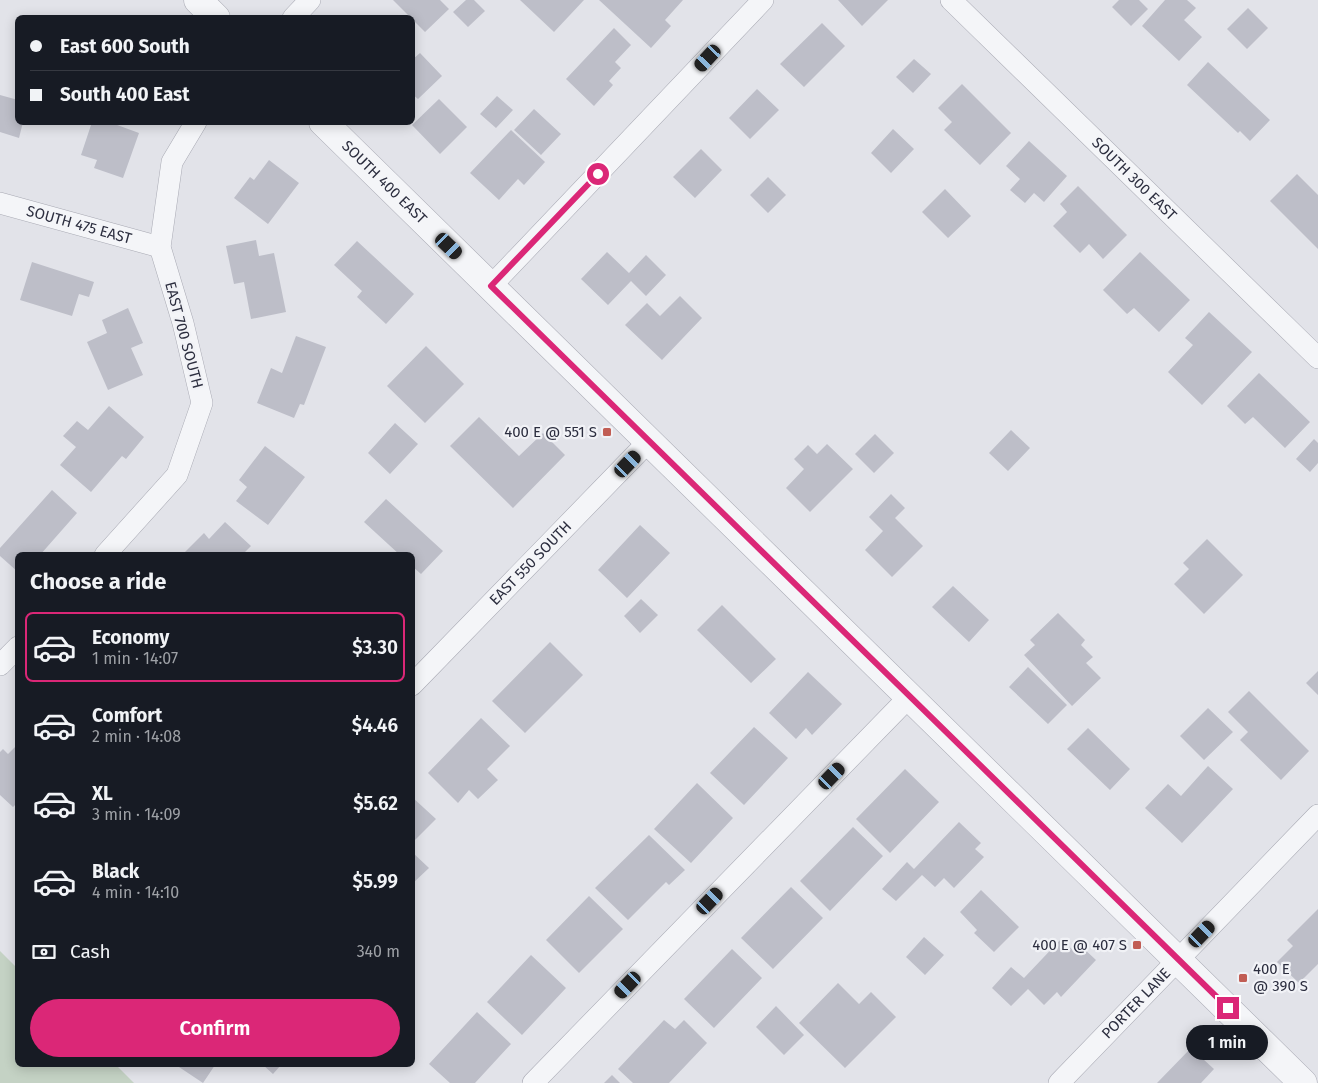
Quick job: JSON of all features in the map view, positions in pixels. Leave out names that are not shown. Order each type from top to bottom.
[{"type":"street","points":[[198,0],[213,15]]},
{"type":"street","points":[[296,15],[310,0]]},
{"type":"street","points":[[491,286],[763,0]]},
{"type":"street","name":"SOUTH 300 EAST","points":[[951,0],[1318,358]]},
{"type":"street","name":"EAST 700 SOUTH","points":[[108,552],[177,474],[202,403],[183,323],[160,247],[172,162],[194,125]]},
{"type":"street","name":"SOUTH 400 EAST","points":[[326,125],[1303,1083]]},
{"type":"street","name":"SOUTH 475 EAST","points":[[0,203],[160,247]]},
{"type":"street","name":"EAST 550 SOUTH","points":[[415,683],[650,441]]},
{"type":"street","points":[[0,666],[15,651]]},
{"type":"street","points":[[533,1083],[910,696]]},
{"type":"street","name":"PORTER LANE","points":[[1060,1083],[1318,815]]},
{"type":"green space","points":[[0,951],[15,966],[15,1067],[118,1067],[134,1083],[0,1083]]},
{"type":"building","points":[[393,0],[440,0],[449,9],[425,32],[415,22],[415,15],[408,15]]},
{"type":"building","points":[[466,0],[474,0],[485,11],[468,27],[453,12]]},
{"type":"building","points":[[520,0],[584,0],[554,32]]},
{"type":"building","points":[[599,0],[683,0],[665,20],[671,26],[651,48]]},
{"type":"building","points":[[838,0],[888,0],[862,26]]},
{"type":"building","points":[[1119,0],[1139,0],[1148,9],[1131,26],[1112,7]]},
{"type":"building","points":[[1165,0],[1187,0],[1196,8],[1184,20],[1202,37],[1179,61],[1142,26]]},
{"type":"building","points":[[1248,8],[1268,28],[1247,49],[1227,29]]},
{"type":"building","points":[[822,23],[845,46],[804,87],[780,64]]},
{"type":"building","points":[[614,28],[631,45],[615,62],[621,68],[609,81],[613,85],[594,106],[566,79]]},
{"type":"building","points":[[420,53],[442,76],[418,99],[415,96],[415,57]]},
{"type":"building","points":[[914,59],[931,74],[913,93],[896,77]]},
{"type":"building","points":[[1208,62],[1270,120],[1250,141],[1240,131],[1238,133],[1187,85]]},
{"type":"building","points":[[962,84],[1011,133],[980,165],[944,130],[952,122],[938,108]]},
{"type":"building","points":[[757,89],[779,110],[750,139],[729,118]]},
{"type":"building","points":[[0,95],[15,99],[15,125],[22,125],[19,138],[0,132]]},
{"type":"building","points":[[497,96],[513,110],[496,128],[480,114]]},
{"type":"building","points":[[439,99],[467,127],[440,154],[412,125],[415,125],[415,122]]},
{"type":"building","points":[[534,109],[561,134],[541,155],[514,130]]},
{"type":"building","points":[[91,125],[117,125],[139,133],[123,178],[94,168],[97,160],[81,155]]},
{"type":"building","points":[[893,129],[914,149],[891,173],[871,153]]},
{"type":"building","points":[[511,130],[545,162],[524,185],[518,179],[499,200],[470,173]]},
{"type":"building","points":[[1029,141],[1067,176],[1044,202],[1034,193],[1025,203],[1010,190],[1020,179],[1006,166]]},
{"type":"building","points":[[701,149],[722,170],[695,198],[673,177]]},
{"type":"building","points":[[269,160],[299,183],[268,224],[234,198],[250,177],[254,180]]},
{"type":"building","points":[[1297,174],[1318,195],[1318,249],[1270,201]]},
{"type":"building","points":[[768,177],[786,195],[768,213],[750,195]]},
{"type":"building","points":[[1078,186],[1127,235],[1103,259],[1089,244],[1080,253],[1053,226],[1067,212],[1060,204]]},
{"type":"building","points":[[945,189],[971,216],[948,238],[922,212]]},
{"type":"building","points":[[256,240],[259,256],[274,253],[286,312],[251,319],[244,282],[234,284],[226,246]]},
{"type":"building","points":[[357,241],[414,294],[386,324],[357,297],[362,291],[334,265]]},
{"type":"building","points":[[607,252],[629,273],[646,255],[666,275],[646,296],[631,281],[608,305],[581,279]]},
{"type":"building","points":[[1140,252],[1190,300],[1159,332],[1134,308],[1127,314],[1103,290]]},
{"type":"building","points":[[32,262],[94,282],[89,297],[79,294],[72,316],[20,300]]},
{"type":"building","points":[[680,296],[702,318],[662,360],[625,325],[647,303],[660,316]]},
{"type":"building","points":[[128,308],[143,343],[131,348],[143,375],[108,390],[87,342],[107,333],[102,320]]},
{"type":"building","points":[[1209,312],[1252,352],[1202,405],[1168,372],[1193,345],[1185,338]]},
{"type":"building","points":[[296,336],[326,347],[304,405],[300,404],[294,418],[257,403],[271,368],[282,373]]},
{"type":"building","points":[[426,346],[464,384],[425,423],[387,386]]},
{"type":"building","points":[[1259,373],[1310,422],[1285,448],[1253,417],[1245,424],[1227,406]]},
{"type":"building","points":[[109,406],[144,437],[126,459],[122,456],[91,492],[60,465],[76,447],[63,436],[77,421],[88,430]]},
{"type":"building","points":[[479,417],[519,456],[543,433],[565,455],[513,508],[450,446]]},
{"type":"building","points":[[395,423],[418,444],[390,474],[368,453]]},
{"type":"building","points":[[1011,430],[1030,448],[1008,471],[989,453]]},
{"type":"building","points":[[875,434],[894,453],[874,473],[855,454]]},
{"type":"building","points":[[1314,439],[1318,443],[1318,463],[1310,472],[1296,459]]},
{"type":"building","points":[[827,444],[853,469],[810,512],[786,488],[804,469],[794,459],[808,445],[817,454]]},
{"type":"building","points":[[265,446],[305,477],[268,525],[236,501],[247,487],[239,480]]},
{"type":"building","points":[[52,490],[77,513],[43,552],[15,552],[15,569],[0,556],[0,548]]},
{"type":"building","points":[[891,494],[905,508],[895,518],[923,546],[892,577],[865,550],[883,531],[869,517]]},
{"type":"building","points":[[386,499],[443,551],[421,574],[415,569],[415,552],[397,552],[364,522]]},
{"type":"building","points":[[225,522],[251,546],[245,552],[185,552],[204,533],[209,539]]},
{"type":"building","points":[[640,525],[670,553],[627,598],[598,570]]},
{"type":"building","points":[[1207,539],[1243,575],[1204,614],[1174,584],[1189,569],[1183,563]]},
{"type":"building","points":[[953,586],[989,620],[969,642],[932,607]]},
{"type":"building","points":[[641,599],[658,615],[640,633],[624,616]]},
{"type":"building","points":[[722,605],[776,659],[751,683],[697,630]]},
{"type":"building","points":[[1058,613],[1085,640],[1081,645],[1093,657],[1086,663],[1101,678],[1072,706],[1024,655],[1035,645],[1030,640]]},
{"type":"building","points":[[550,642],[583,675],[525,733],[492,701]]},
{"type":"building","points":[[1028,667],[1067,705],[1048,724],[1009,687]]},
{"type":"building","points":[[1318,671],[1318,695],[1306,683]]},
{"type":"building","points":[[808,672],[842,704],[812,735],[806,728],[796,739],[769,713]]},
{"type":"building","points":[[1249,691],[1309,751],[1281,780],[1240,740],[1248,732],[1228,712]]},
{"type":"building","points":[[1208,708],[1233,732],[1204,760],[1180,736]]},
{"type":"building","points":[[481,718],[510,746],[487,769],[498,780],[478,799],[469,790],[458,803],[428,773]]},
{"type":"building","points":[[754,727],[788,758],[744,805],[710,773]]},
{"type":"building","points":[[1088,728],[1130,769],[1110,790],[1067,749]]},
{"type":"building","points":[[15,747],[15,805],[13,807],[0,795],[0,752],[3,749],[8,754]]},
{"type":"building","points":[[1208,766],[1233,789],[1182,843],[1145,808],[1168,784],[1181,796]]},
{"type":"building","points":[[905,769],[939,802],[890,853],[856,819]]},
{"type":"building","points":[[697,783],[733,818],[691,863],[654,829]]},
{"type":"building","points":[[415,800],[436,819],[415,840]]},
{"type":"building","points":[[959,822],[981,843],[975,849],[984,857],[954,888],[944,878],[935,887],[922,875],[896,901],[882,889],[907,862],[914,869]]},
{"type":"building","points":[[853,827],[883,856],[830,911],[800,881]]},
{"type":"building","points":[[649,835],[685,870],[669,885],[666,882],[628,920],[595,888]]},
{"type":"building","points":[[415,855],[429,868],[415,881]]},
{"type":"building","points":[[791,887],[823,918],[773,969],[741,938]]},
{"type":"building","points":[[981,890],[1019,927],[994,952],[974,933],[977,930],[960,912]]},
{"type":"building","points":[[589,896],[623,929],[579,973],[546,940]]},
{"type":"building","points":[[1318,909],[1318,964],[1299,983],[1277,962],[1293,946],[1287,940]]},
{"type":"building","points":[[924,937],[944,955],[925,975],[906,957]]},
{"type":"building","points":[[1061,939],[1075,952],[1081,946],[1096,960],[1061,997],[1057,992],[1044,1005],[1028,989],[1011,1006],[992,988],[1011,967],[1024,978]]},
{"type":"building","points":[[732,949],[762,978],[714,1028],[684,999]]},
{"type":"building","points":[[531,955],[566,988],[522,1035],[487,1002]]},
{"type":"building","points":[[838,983],[859,1004],[871,992],[896,1017],[845,1068],[799,1023]]},
{"type":"building","points":[[776,1006],[804,1035],[784,1055],[756,1027]]},
{"type":"building","points":[[477,1012],[511,1044],[475,1083],[450,1083],[429,1064]]},
{"type":"building","points":[[664,1020],[675,1029],[684,1020],[707,1043],[669,1083],[633,1083],[618,1069]]},
{"type":"building","points":[[1191,1048],[1214,1069],[1201,1083],[1157,1083]]},
{"type":"building","points":[[179,1067],[214,1067],[203,1083]]},
{"type":"building","points":[[265,1067],[279,1067],[273,1074]]},
{"type":"building","points":[[612,1075],[620,1083],[604,1083]]},
{"type":"place","name":"400 E @ 551 S","points":[[607,432]]},
{"type":"place","name":"400 E @ 407 S","points":[[1137,945]]},
{"type":"place","name":"400 E @ 390 S","points":[[1243,978]]},
{"type":"route","points":[[598,174],[491,286],[1228,1008]]}]
